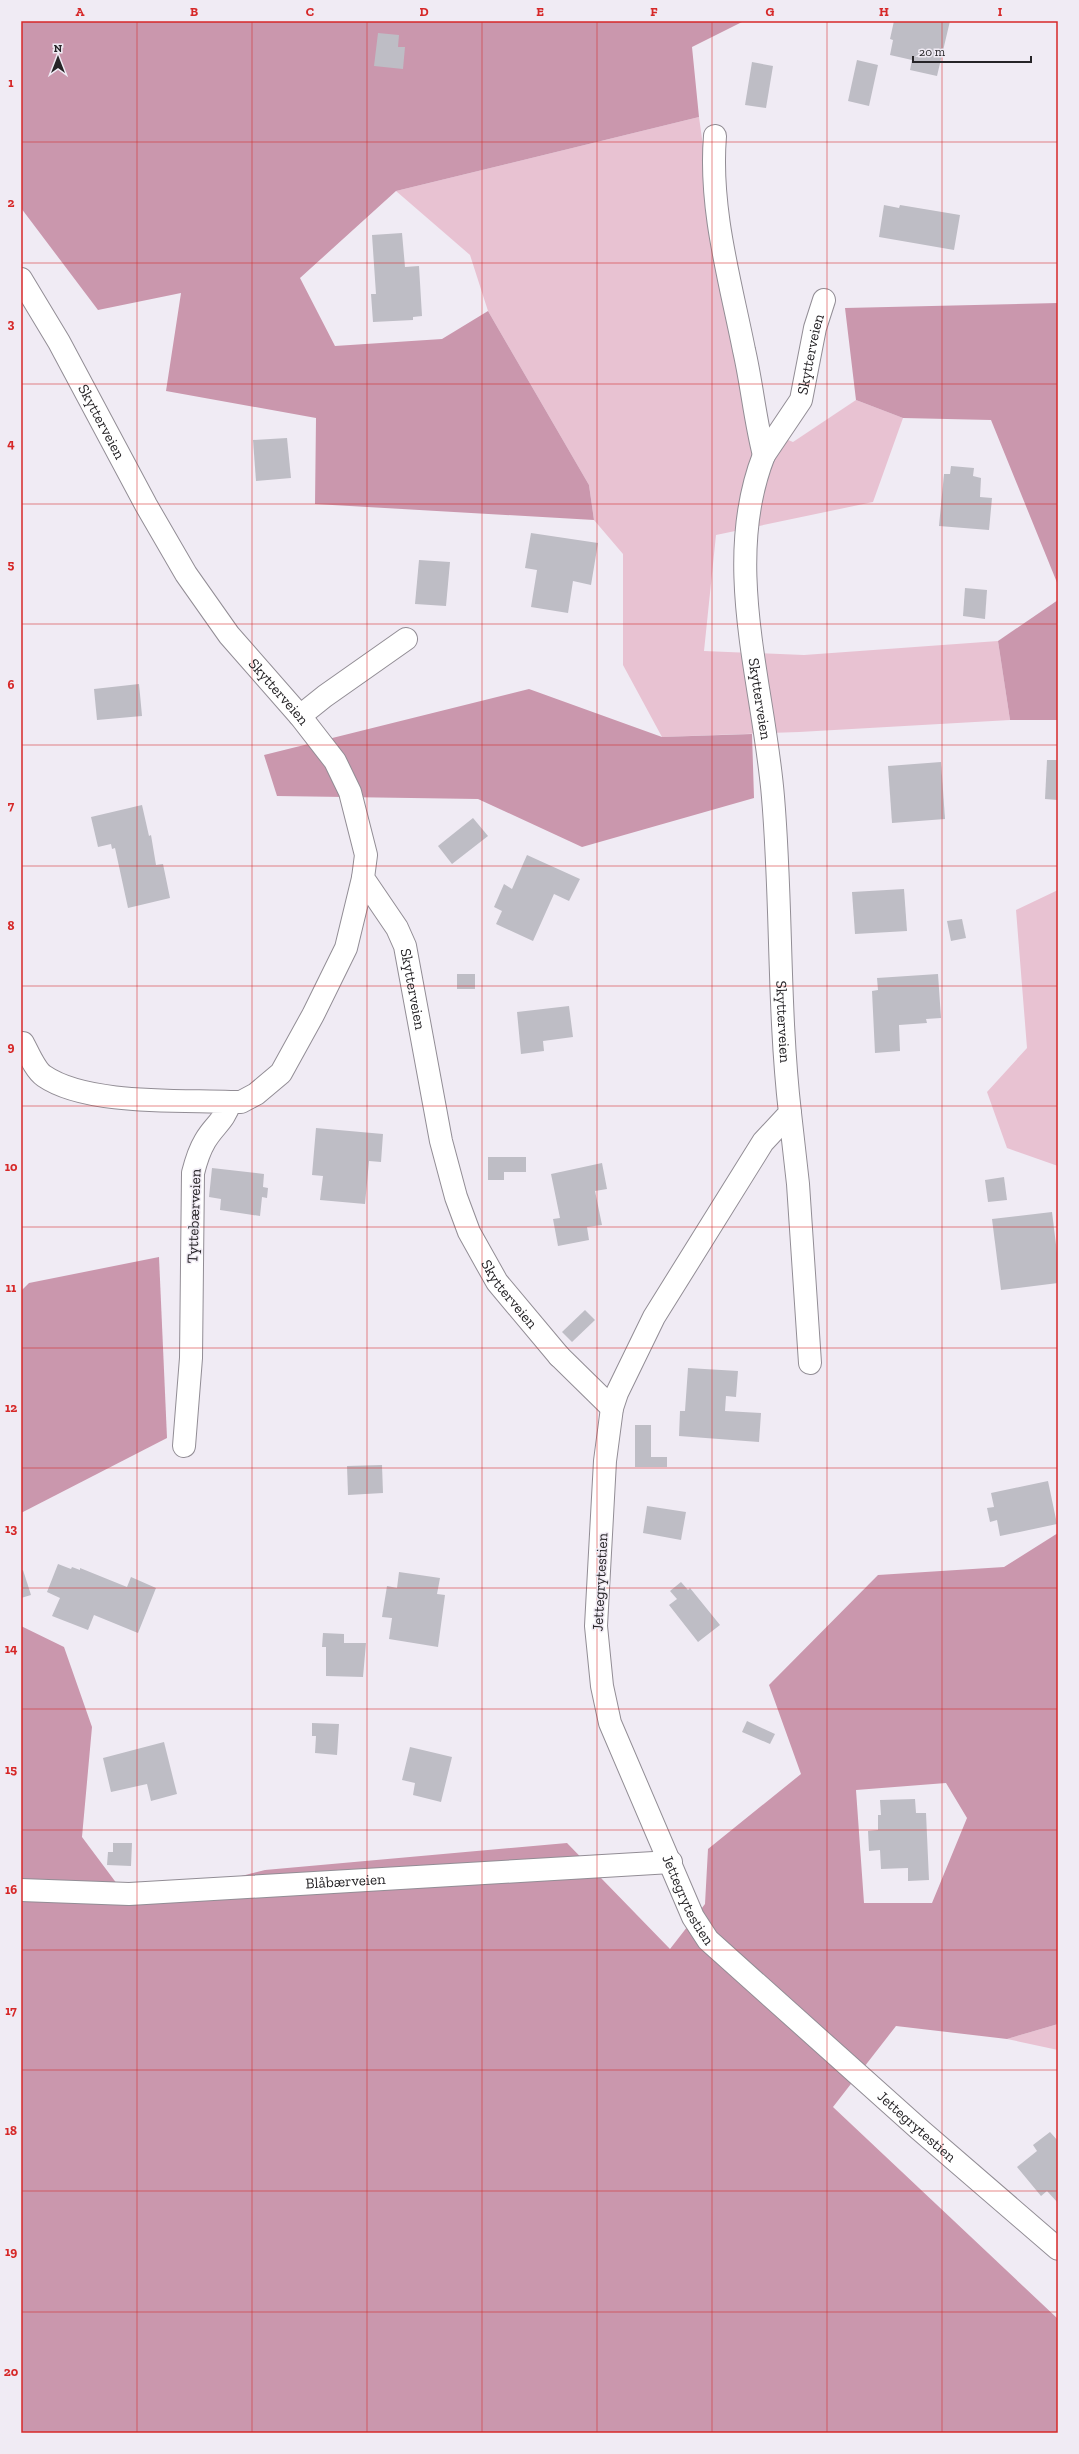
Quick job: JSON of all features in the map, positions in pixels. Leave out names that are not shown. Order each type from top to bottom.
[{"type":"street","points":[[715,136],[712,168],[716,209],[746,358],[755,416],[764,455]]},
{"type":"street","name":"Skytterveien","points":[[21,279],[59,342],[146,505],[186,574],[228,635],[300,716],[335,761],[350,792],[366,855],[363,878],[397,928],[405,946],[441,1141],[456,1197],[469,1232],[497,1282],[559,1356],[612,1408]]},
{"type":"street","name":"Skytterveien","points":[[810,1363],[798,1184],[790,1113],[774,798],[750,633],[746,573],[750,499],[754,480],[764,455],[801,400],[816,328],[824,300]]},
{"type":"street","points":[[300,716],[325,696],[406,639]]},
{"type":"street","points":[[23,1043],[42,1075],[68,1088],[118,1098],[241,1102],[256,1094],[281,1073],[313,1015],[346,948],[363,878]]},
{"type":"street","name":"Tyttebærveien","points":[[184,1446],[190,1365],[193,1173],[202,1145],[213,1128],[226,1116],[230,1102]]},
{"type":"street","points":[[612,1408],[634,1354],[654,1317],[763,1142],[790,1113]]},
{"type":"street","name":"Jettegrytestien","points":[[612,1408],[605,1461],[604,1512],[598,1580],[596,1626],[602,1686],[610,1723],[671,1862],[693,1917],[708,1940],[919,2129],[1058,2249]]},
{"type":"street","name":"Blåbærveien","points":[[21,1890],[129,1894],[671,1862]]},
{"type":"shaded area","points":[[21,21],[744,21],[692,47],[699,117],[396,191],[300,278],[335,346],[442,339],[488,311],[589,485],[594,520],[315,504],[316,418],[166,391],[181,293],[98,310],[21,208]]},
{"type":"shaded area","points":[[699,117],[727,319],[747,423],[793,442],[856,400],[903,418],[873,502],[716,535],[704,651],[804,655],[998,641],[1010,720],[799,732],[662,737],[623,665],[623,554],[594,520],[589,485],[488,311],[470,255],[396,191]]},
{"type":"shaded area","points":[[1058,303],[1058,585],[991,420],[903,418],[856,400],[845,308]]},
{"type":"shaded area","points":[[1058,600],[1058,720],[1010,720],[998,641]]},
{"type":"shaded area","points":[[529,689],[662,737],[752,734],[754,798],[582,847],[478,799],[277,796],[264,755]]},
{"type":"shaded area","points":[[1058,890],[1058,1166],[1007,1148],[987,1092],[1027,1048],[1016,910]]},
{"type":"shaded area","points":[[159,1257],[167,1438],[21,1513],[21,1291],[29,1283]]},
{"type":"shaded area","points":[[1058,1533],[1058,2024],[1007,2039],[896,2026],[833,2107],[1058,2319],[1058,2433],[21,2433],[21,1626],[64,1647],[92,1727],[82,1837],[132,1904],[265,1870],[567,1843],[670,1949],[705,1904],[708,1849],[801,1774],[769,1685],[878,1575],[1004,1567]],"holes":[[[946,1783],[967,1818],[932,1903],[864,1903],[856,1790]]]},
{"type":"shaded area","points":[[1058,2024],[1058,2050],[1007,2039]]},
{"type":"building","points":[[894,21],[950,21],[937,76],[910,70],[912,60],[890,55],[893,40],[890,39]]},
{"type":"building","points":[[378,33],[399,35],[398,47],[405,47],[403,69],[374,66]]},
{"type":"building","points":[[857,60],[878,65],[869,106],[848,101]]},
{"type":"building","points":[[752,62],[773,66],[766,108],[745,105]]},
{"type":"building","points":[[884,205],[899,208],[900,205],[960,215],[954,250],[879,237]]},
{"type":"building","points":[[402,233],[405,267],[419,266],[422,316],[413,317],[413,320],[373,322],[371,294],[376,294],[372,235]]},
{"type":"building","points":[[287,438],[291,478],[256,481],[253,440]]},
{"type":"building","points":[[951,466],[974,468],[973,476],[981,478],[980,497],[992,498],[989,530],[939,526],[944,474],[950,474]]},
{"type":"building","points":[[531,533],[598,543],[591,585],[573,581],[568,613],[531,607],[537,570],[525,568]]},
{"type":"building","points":[[419,560],[450,562],[446,606],[415,604]]},
{"type":"building","points":[[965,588],[987,590],[985,619],[963,616]]},
{"type":"building","points":[[139,684],[142,716],[97,720],[94,689]]},
{"type":"building","points":[[1047,760],[1058,760],[1058,800],[1045,799]]},
{"type":"building","points":[[941,762],[945,819],[892,823],[888,766]]},
{"type":"building","points":[[142,805],[149,836],[151,835],[156,865],[163,864],[170,898],[128,908],[115,848],[112,849],[111,844],[98,847],[91,817]]},
{"type":"building","points":[[473,818],[488,836],[452,864],[438,846]]},
{"type":"building","points":[[527,855],[580,879],[569,901],[554,894],[533,941],[496,924],[502,911],[494,907],[504,884],[512,889]]},
{"type":"building","points":[[904,889],[907,931],[855,934],[852,892]]},
{"type":"building","points":[[962,919],[966,938],[951,941],[947,921]]},
{"type":"building","points":[[457,974],[475,974],[475,989],[457,989]]},
{"type":"building","points":[[938,974],[941,1018],[926,1019],[927,1023],[899,1025],[900,1051],[875,1053],[872,991],[878,990],[877,978]]},
{"type":"building","points":[[569,1006],[573,1037],[543,1041],[544,1051],[521,1054],[517,1012]]},
{"type":"building","points":[[316,1128],[383,1134],[381,1162],[369,1161],[365,1204],[320,1200],[323,1176],[312,1175]]},
{"type":"building","points":[[488,1157],[526,1157],[526,1172],[504,1172],[504,1180],[488,1180]]},
{"type":"building","points":[[602,1163],[607,1189],[595,1191],[602,1225],[587,1227],[589,1240],[558,1246],[553,1219],[560,1218],[551,1174]]},
{"type":"building","points":[[212,1168],[264,1174],[263,1187],[268,1188],[267,1198],[262,1197],[260,1216],[220,1210],[221,1199],[209,1197]]},
{"type":"building","points":[[1004,1177],[1007,1200],[988,1202],[985,1180]]},
{"type":"building","points":[[1052,1212],[1058,1261],[1058,1283],[1001,1290],[992,1219]]},
{"type":"building","points":[[585,1310],[595,1320],[572,1342],[562,1332]]},
{"type":"building","points":[[688,1368],[738,1371],[736,1397],[726,1396],[725,1411],[761,1413],[759,1442],[679,1436],[680,1411],[685,1411]]},
{"type":"building","points":[[635,1425],[651,1425],[651,1457],[667,1457],[667,1467],[635,1467]]},
{"type":"building","points":[[382,1465],[383,1493],[348,1495],[347,1466]]},
{"type":"building","points":[[1048,1481],[1057,1524],[1000,1536],[997,1520],[990,1522],[987,1508],[994,1507],[991,1493]]},
{"type":"building","points":[[647,1506],[686,1512],[681,1540],[643,1533]]},
{"type":"building","points":[[58,1564],[71,1569],[72,1567],[80,1570],[80,1568],[127,1587],[131,1577],[156,1588],[138,1633],[94,1615],[88,1630],[52,1616],[60,1598],[47,1592]]},
{"type":"building","points":[[23,1570],[31,1595],[21,1598],[21,1571]]},
{"type":"building","points":[[399,1572],[440,1578],[437,1594],[445,1595],[438,1647],[389,1639],[392,1618],[382,1617],[387,1586],[397,1588]]},
{"type":"building","points":[[681,1582],[688,1590],[690,1588],[720,1625],[698,1642],[669,1605],[677,1599],[670,1591]]},
{"type":"building","points":[[323,1633],[344,1634],[344,1643],[366,1643],[363,1677],[326,1676],[326,1647],[322,1647]]},
{"type":"building","points":[[747,1721],[775,1734],[770,1744],[742,1732]]},
{"type":"building","points":[[312,1723],[339,1724],[337,1755],[315,1753],[316,1736],[312,1736]]},
{"type":"building","points":[[164,1742],[177,1794],[151,1801],[147,1784],[111,1792],[103,1758]]},
{"type":"building","points":[[410,1747],[452,1757],[441,1802],[413,1795],[415,1783],[402,1780]]},
{"type":"building","points":[[915,1799],[916,1813],[926,1813],[929,1880],[908,1881],[908,1868],[881,1869],[880,1850],[869,1851],[868,1831],[878,1830],[878,1815],[881,1815],[880,1800]]},
{"type":"building","points":[[113,1843],[132,1843],[131,1866],[107,1865],[108,1852],[113,1852]]},
{"type":"building","points":[[1050,2132],[1058,2141],[1058,2203],[1047,2191],[1041,2196],[1017,2167],[1037,2151],[1033,2145]]}]
